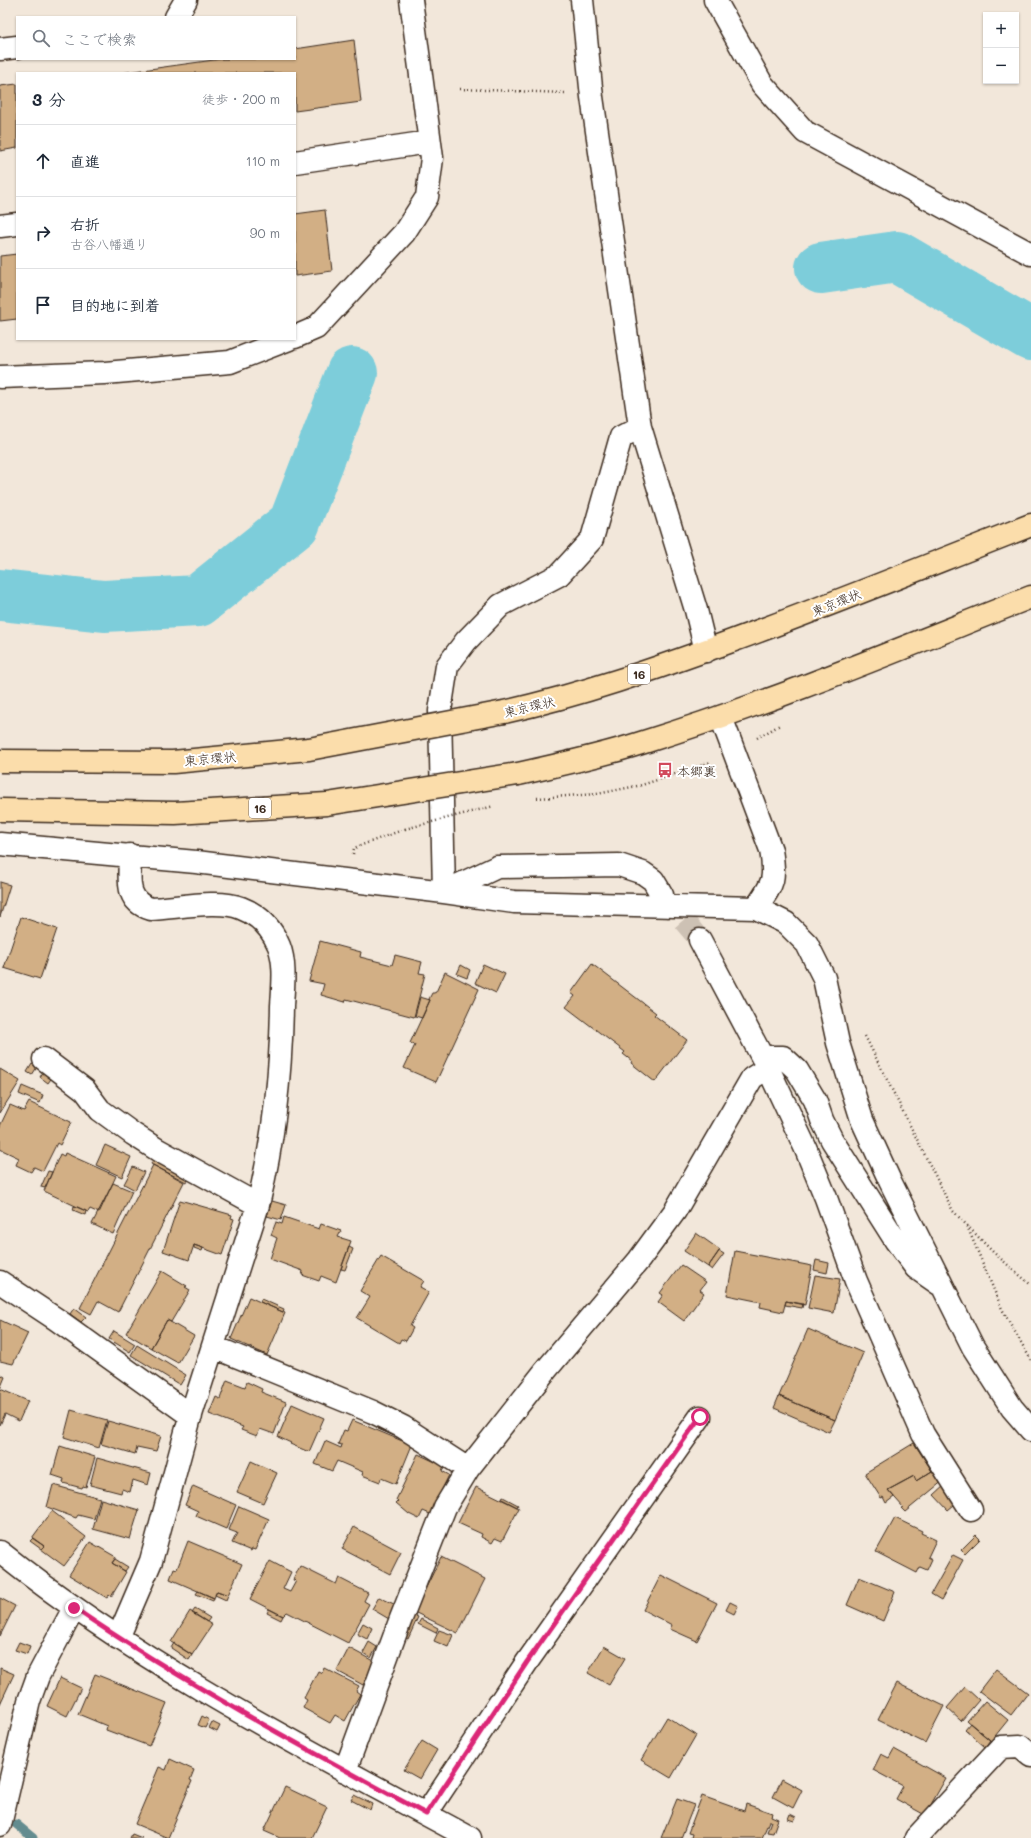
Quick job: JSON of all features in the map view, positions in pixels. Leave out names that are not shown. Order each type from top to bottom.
[{"type":"highway","name":"東京環状","points":[[0,761],[173,762],[294,751],[504,712],[553,701],[613,683],[706,651],[1031,525]]},
{"type":"highway","name":"16","points":[[0,810],[175,813],[327,804],[518,774],[640,744],[721,717],[782,695],[1031,597]]},
{"type":"street","points":[[177,16],[186,0]]},
{"type":"street","points":[[296,337],[316,328],[404,233],[427,197],[432,158],[411,0]]},
{"type":"street","points":[[582,0],[592,97],[640,428],[696,610],[706,651]]},
{"type":"street","points":[[715,0],[762,84],[805,132],[1031,254]]},
{"type":"street","points":[[0,49],[16,47]]},
{"type":"street","points":[[296,162],[429,142]]},
{"type":"street","points":[[0,226],[16,224]]},
{"type":"street","points":[[0,377],[105,373],[230,362],[286,340]]},
{"type":"street","points":[[444,892],[440,711],[447,666],[466,641],[501,606],[559,575],[592,539],[621,436],[640,428]]},
{"type":"street","points":[[721,717],[771,850],[774,872],[772,880],[756,908]]},
{"type":"street","points":[[0,844],[130,855],[444,892],[514,902],[756,908],[786,923],[807,944],[824,978],[838,1043],[862,1120],[890,1181],[973,1347],[1012,1408],[1031,1430]]},
{"type":"street","points":[[118,1638],[151,1561],[169,1489],[258,1205],[273,1131],[280,1064],[283,975],[279,947],[269,929],[262,921],[241,908],[217,904],[158,908],[141,906],[132,893],[130,855]]},
{"type":"street","points":[[444,892],[497,867],[619,865],[643,873],[652,880],[662,895]]},
{"type":"street","points":[[700,940],[765,1063],[808,1154],[826,1198],[856,1281],[923,1434],[970,1510]]},
{"type":"street","points":[[346,1771],[400,1621],[445,1508],[468,1469],[546,1370],[639,1260],[675,1211],[752,1078],[765,1063],[783,1057],[797,1070],[815,1100],[822,1120],[832,1140],[896,1241],[916,1268],[943,1288]]},
{"type":"street","points":[[44,1059],[85,1090],[100,1110],[133,1134],[158,1150],[258,1205]]},
{"type":"street","points":[[0,1282],[56,1319],[191,1416]]},
{"type":"street","points":[[214,1347],[373,1412],[403,1427],[468,1469]]},
{"type":"street","points":[[426,1814],[527,1662],[700,1417]]},
{"type":"street","points":[[0,1552],[74,1608],[118,1638],[226,1704],[470,1838]]},
{"type":"street","points":[[0,1825],[4,1781],[27,1708],[36,1683],[74,1608]]},
{"type":"street","points":[[916,1838],[1001,1747],[1020,1746],[1031,1755]]},
{"type":"path","points":[[460,89],[569,93]]},
{"type":"path","points":[[751,742],[781,724]]},
{"type":"path","points":[[535,798],[597,794],[642,785],[714,761]]},
{"type":"path","points":[[360,857],[353,856],[354,848],[405,829],[497,805]]},
{"type":"path","points":[[863,1032],[953,1211],[993,1252],[1031,1285]]},
{"type":"path","points":[[966,1224],[1002,1309],[1031,1360]]},
{"type":"building","points":[[354,40],[361,102],[296,111],[296,72],[128,72],[214,60],[296,60],[296,49]]},
{"type":"building","points":[[16,84],[16,148],[0,151],[0,86]]},
{"type":"building","points":[[325,210],[332,271],[296,276],[296,214]]},
{"type":"building","points":[[16,254],[16,319],[0,321],[0,256]]},
{"type":"building","points":[[0,882],[10,885],[0,917]]},
{"type":"building","points":[[21,917],[57,929],[40,979],[4,968]]},
{"type":"building","points":[[320,941],[361,952],[360,957],[392,965],[395,955],[422,962],[419,973],[425,974],[414,1017],[346,999],[345,1002],[321,995],[324,984],[309,981]]},
{"type":"building","points":[[483,964],[505,974],[496,993],[475,983]]},
{"type":"building","points":[[592,964],[656,1013],[654,1015],[687,1040],[655,1082],[631,1063],[632,1061],[623,1054],[625,1052],[566,1007],[575,996],[571,993]]},
{"type":"building","points":[[461,965],[470,970],[467,978],[457,974]]},
{"type":"building","points":[[445,972],[479,989],[436,1082],[404,1068],[415,1045],[410,1043],[430,1000],[429,999],[432,993],[436,992]]},
{"type":"building","points":[[420,997],[430,1000],[422,1018],[415,1016]]},
{"type":"building","points":[[32,1064],[37,1067],[32,1075],[27,1072]]},
{"type":"building","points":[[0,1069],[20,1081],[0,1113]]},
{"type":"building","points":[[45,1069],[53,1076],[48,1083],[40,1077]]},
{"type":"building","points":[[22,1086],[43,1095],[40,1103],[19,1094]]},
{"type":"building","points":[[29,1102],[71,1122],[60,1145],[57,1143],[43,1171],[34,1167],[31,1172],[16,1165],[19,1158],[0,1149],[0,1126],[10,1105],[24,1111]]},
{"type":"building","points":[[105,1145],[131,1157],[122,1177],[96,1165]]},
{"type":"building","points":[[65,1153],[116,1176],[99,1213],[90,1209],[88,1212],[44,1191],[60,1154],[64,1156]]},
{"type":"building","points":[[153,1160],[188,1177],[186,1182],[151,1164]]},
{"type":"building","points":[[153,1165],[184,1182],[118,1312],[98,1301],[91,1314],[80,1308]]},
{"type":"building","points":[[133,1167],[144,1172],[135,1190],[124,1184]]},
{"type":"building","points":[[48,1171],[52,1172],[45,1188],[41,1187]]},
{"type":"building","points":[[113,1183],[132,1191],[113,1234],[92,1224]]},
{"type":"building","points":[[180,1200],[232,1215],[231,1218],[234,1219],[222,1255],[194,1245],[189,1260],[163,1251]]},
{"type":"building","points":[[272,1201],[286,1205],[281,1220],[267,1216]]},
{"type":"building","points":[[74,1206],[86,1211],[85,1215],[73,1210]]},
{"type":"building","points":[[284,1217],[319,1229],[321,1224],[341,1231],[338,1237],[351,1241],[336,1282],[321,1276],[319,1281],[302,1275],[303,1271],[270,1259],[277,1238],[271,1235],[276,1222],[282,1224]]},
{"type":"building","points":[[696,1233],[720,1250],[708,1267],[684,1251]]},
{"type":"building","points":[[194,1245],[203,1248],[202,1251],[194,1248]]},
{"type":"building","points":[[349,1247],[353,1249],[345,1270],[341,1269]]},
{"type":"building","points":[[719,1251],[724,1254],[712,1270],[708,1267]]},
{"type":"building","points":[[735,1251],[812,1266],[805,1305],[786,1301],[783,1312],[760,1307],[761,1302],[727,1295]]},
{"type":"building","points":[[381,1256],[424,1281],[420,1287],[429,1292],[410,1326],[413,1328],[406,1341],[401,1339],[399,1343],[357,1318],[370,1297],[360,1291]]},
{"type":"building","points":[[816,1260],[829,1263],[827,1273],[814,1270]]},
{"type":"building","points":[[681,1265],[706,1282],[700,1290],[704,1293],[684,1321],[658,1302],[663,1295],[660,1293]]},
{"type":"building","points":[[162,1271],[187,1286],[185,1287],[190,1290],[171,1322],[167,1320],[151,1348],[126,1333]]},
{"type":"building","points":[[815,1275],[840,1279],[834,1313],[808,1308]]},
{"type":"building","points":[[249,1297],[285,1313],[267,1355],[231,1339]]},
{"type":"building","points":[[261,1299],[284,1309],[283,1312],[260,1302]]},
{"type":"building","points":[[786,1301],[803,1304],[802,1308],[785,1305]]},
{"type":"building","points":[[74,1308],[86,1317],[81,1322],[70,1314]]},
{"type":"building","points":[[0,1320],[28,1333],[13,1364],[0,1361]]},
{"type":"building","points":[[167,1320],[194,1336],[178,1363],[151,1348]]},
{"type":"building","points":[[808,1329],[863,1353],[835,1420],[779,1396]]},
{"type":"building","points":[[114,1331],[135,1344],[130,1352],[109,1339]]},
{"type":"building","points":[[137,1345],[186,1375],[180,1385],[131,1355]]},
{"type":"building","points":[[0,1374],[5,1377],[0,1389]]},
{"type":"building","points":[[227,1380],[245,1387],[247,1382],[262,1389],[261,1392],[286,1402],[274,1434],[260,1429],[257,1436],[241,1430],[243,1427],[209,1414],[216,1397],[220,1399]]},
{"type":"building","points":[[0,1389],[28,1401],[19,1421],[5,1414],[0,1425]]},
{"type":"building","points":[[779,1396],[835,1420],[829,1432],[774,1408]]},
{"type":"building","points":[[292,1404],[324,1418],[309,1452],[278,1437]]},
{"type":"building","points":[[71,1410],[107,1420],[99,1448],[64,1437]]},
{"type":"building","points":[[352,1420],[412,1445],[396,1484],[381,1478],[380,1482],[362,1475],[363,1472],[337,1461],[332,1471],[315,1464],[325,1441],[341,1448],[342,1445],[338,1444],[344,1430],[347,1431]]},
{"type":"building","points":[[108,1421],[161,1436],[156,1451],[137,1447],[135,1454],[101,1444]]},
{"type":"building","points":[[380,1426],[404,1440],[378,1429]]},
{"type":"building","points":[[914,1443],[932,1471],[916,1481],[914,1476],[888,1490],[894,1497],[886,1503],[883,1497],[881,1498],[865,1473]]},
{"type":"building","points":[[60,1446],[95,1457],[86,1487],[83,1486],[82,1488],[63,1483],[64,1479],[52,1475]]},
{"type":"building","points":[[418,1454],[444,1466],[442,1471],[449,1475],[430,1514],[423,1511],[419,1519],[409,1514],[396,1503],[398,1501],[396,1500]]},
{"type":"building","points":[[97,1458],[151,1473],[148,1485],[133,1480],[130,1492],[122,1489],[121,1493],[90,1485]]},
{"type":"building","points":[[251,1461],[277,1473],[263,1503],[237,1492]]},
{"type":"building","points":[[933,1465],[944,1480],[905,1512],[901,1508],[903,1507],[888,1490],[914,1476],[916,1481],[932,1471],[930,1468]]},
{"type":"building","points":[[53,1485],[100,1498],[94,1519],[78,1515],[76,1518],[47,1507]]},
{"type":"building","points":[[945,1485],[960,1500],[948,1510],[934,1495]]},
{"type":"building","points":[[193,1486],[236,1505],[226,1529],[196,1516],[198,1511],[185,1505]]},
{"type":"building","points":[[476,1487],[519,1508],[502,1541],[495,1538],[492,1543],[481,1537],[482,1534],[458,1523]]},
{"type":"building","points":[[503,1497],[518,1505],[517,1507],[502,1499]]},
{"type":"building","points":[[101,1499],[139,1510],[130,1539],[93,1529]]},
{"type":"building","points":[[239,1506],[269,1519],[255,1550],[252,1549],[251,1551],[232,1543],[237,1533],[229,1530]]},
{"type":"building","points":[[52,1511],[86,1537],[64,1566],[41,1549],[44,1546],[32,1538]]},
{"type":"building","points":[[895,1518],[922,1531],[921,1533],[936,1540],[928,1557],[932,1559],[927,1570],[920,1567],[917,1573],[876,1552]]},
{"type":"building","points":[[354,1527],[401,1552],[390,1574],[342,1549]]},
{"type":"building","points":[[976,1535],[980,1539],[965,1554],[961,1550]]},
{"type":"building","points":[[33,1538],[44,1546],[41,1549],[30,1541]]},
{"type":"building","points":[[188,1541],[242,1564],[228,1595],[217,1591],[214,1598],[170,1579],[174,1568],[177,1569]]},
{"type":"building","points":[[90,1542],[116,1557],[112,1563],[126,1572],[111,1597],[109,1595],[107,1598],[69,1575]]},
{"type":"building","points":[[953,1555],[963,1560],[941,1600],[931,1594]]},
{"type":"building","points":[[441,1557],[485,1579],[458,1633],[414,1612]]},
{"type":"building","points":[[115,1559],[128,1567],[125,1571],[112,1563]]},
{"type":"building","points":[[270,1561],[291,1572],[283,1589],[290,1592],[296,1581],[293,1580],[300,1566],[336,1584],[339,1578],[368,1593],[364,1601],[369,1604],[348,1643],[287,1612],[283,1616],[250,1599]]},
{"type":"building","points":[[661,1575],[717,1603],[697,1641],[670,1629],[672,1625],[643,1610]]},
{"type":"building","points":[[859,1577],[895,1592],[883,1621],[847,1605]]},
{"type":"building","points":[[198,1591],[214,1598],[213,1601],[196,1594]]},
{"type":"building","points":[[217,1591],[228,1595],[226,1600],[215,1595]]},
{"type":"building","points":[[379,1597],[396,1605],[389,1619],[372,1609]]},
{"type":"building","points":[[0,1598],[15,1606],[0,1636]]},
{"type":"building","points":[[730,1602],[738,1606],[734,1614],[726,1610]]},
{"type":"building","points":[[195,1609],[210,1618],[207,1622],[192,1613]]},
{"type":"building","points":[[269,1609],[283,1616],[281,1620],[267,1613]]},
{"type":"building","points":[[190,1611],[212,1625],[192,1655],[171,1642]]},
{"type":"building","points":[[413,1615],[418,1617],[408,1639],[403,1637]]},
{"type":"building","points":[[421,1619],[438,1628],[436,1633],[418,1624]]},
{"type":"building","points":[[363,1623],[372,1628],[367,1639],[357,1634]]},
{"type":"building","points":[[439,1630],[453,1635],[448,1647],[434,1641]]},
{"type":"building","points":[[19,1642],[30,1646],[27,1654],[15,1650]]},
{"type":"building","points":[[369,1642],[377,1647],[371,1658],[363,1653]]},
{"type":"building","points":[[174,1643],[192,1655],[189,1660],[171,1648]]},
{"type":"building","points":[[604,1646],[625,1658],[609,1685],[588,1673]]},
{"type":"building","points":[[349,1648],[375,1662],[363,1685],[337,1671]]},
{"type":"building","points":[[0,1668],[14,1674],[0,1704]]},
{"type":"building","points":[[324,1668],[359,1686],[356,1691],[360,1694],[345,1721],[335,1715],[330,1723],[303,1708],[307,1700],[304,1698],[318,1671],[322,1673]]},
{"type":"building","points":[[996,1669],[1028,1693],[1011,1715],[979,1691]]},
{"type":"building","points":[[95,1674],[167,1703],[149,1746],[106,1730],[107,1726],[78,1714]]},
{"type":"building","points":[[60,1678],[81,1688],[67,1716],[47,1706]]},
{"type":"building","points":[[897,1683],[944,1706],[925,1743],[878,1720]]},
{"type":"building","points":[[965,1687],[979,1700],[961,1721],[947,1708]]},
{"type":"building","points":[[985,1701],[1008,1720],[991,1741],[967,1721]]},
{"type":"building","points":[[202,1716],[209,1720],[205,1728],[198,1725]]},
{"type":"building","points":[[667,1717],[696,1735],[671,1778],[641,1760]]},
{"type":"building","points":[[212,1722],[220,1726],[217,1732],[209,1728]]},
{"type":"building","points":[[970,1723],[990,1740],[985,1747],[965,1729]]},
{"type":"building","points":[[422,1741],[437,1750],[420,1779],[404,1770]]},
{"type":"building","points":[[894,1749],[946,1778],[925,1815],[896,1799],[903,1786],[873,1770],[881,1754],[889,1758]]},
{"type":"building","points":[[170,1759],[194,1770],[190,1780],[192,1781],[168,1838],[135,1824],[159,1767],[166,1770]]},
{"type":"building","points":[[782,1779],[802,1790],[793,1808],[773,1797]]},
{"type":"building","points":[[285,1787],[327,1807],[312,1838],[280,1838],[264,1831]]},
{"type":"building","points":[[354,1795],[372,1804],[370,1810],[351,1800]]},
{"type":"building","points":[[702,1796],[744,1811],[746,1804],[772,1813],[771,1816],[778,1819],[773,1833],[767,1832],[771,1821],[769,1821],[762,1838],[691,1838],[692,1834],[688,1833]]},
{"type":"building","points":[[677,1799],[694,1805],[681,1838],[661,1838]]},
{"type":"building","points":[[790,1814],[796,1817],[794,1821],[788,1819]]},
{"type":"building","points":[[132,1834],[142,1838],[130,1838]]},
{"type":"waterway","points":[[821,268],[897,257],[1031,335]]},
{"type":"waterway","points":[[0,595],[104,606],[198,601],[294,524],[352,373]]},
{"type":"waterway","points":[[16,1824],[33,1838]]},
{"type":"tunnel","points":[[662,895],[700,940]]},
{"type":"place","name":"本郷裏","points":[[665,770]]},
{"type":"route","points":[[74,1608],[118,1638],[226,1704],[426,1814],[527,1662],[700,1417]]}]
